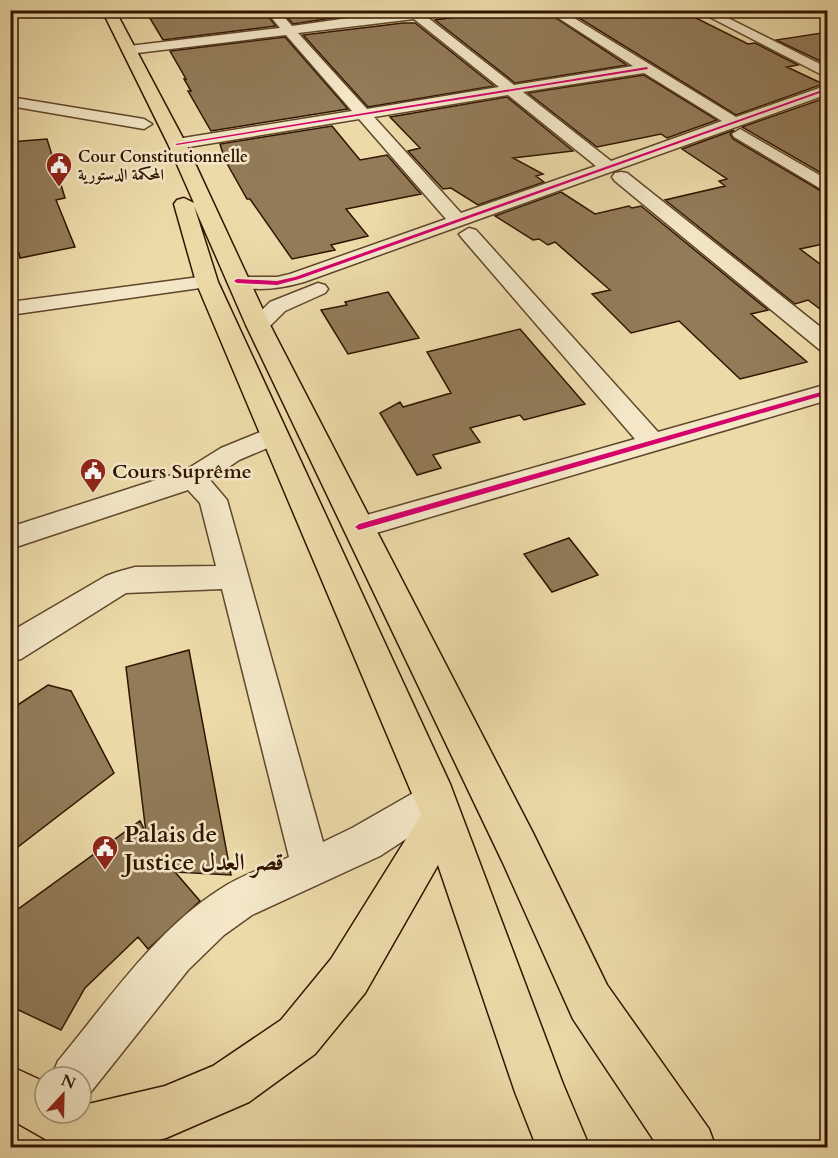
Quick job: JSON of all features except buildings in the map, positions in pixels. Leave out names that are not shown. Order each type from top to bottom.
[{"type":"main road","points":[[92,10],[144,124],[179,188],[222,282],[258,325],[359,526],[590,1002],[690,1148]]},
{"type":"main road","points":[[108,10],[177,144],[275,435],[439,809],[540,1092],[564,1148]]},
{"type":"main road","points":[[93,1122],[166,1112],[231,1084],[298,1037],[348,976],[439,809]]},
{"type":"main road","points":[[10,1091],[33,1103]]},
{"type":"street","points":[[271,10],[653,442]]},
{"type":"street","points":[[129,50],[290,31],[414,13],[454,10]]},
{"type":"street","points":[[552,10],[647,68],[828,188]]},
{"type":"street","points":[[702,10],[828,74]]},
{"type":"street","points":[[414,13],[828,345]]},
{"type":"street","points":[[177,144],[513,92],[647,68]]},
{"type":"street","points":[[258,325],[266,313],[279,303],[464,228],[737,128],[828,89]]},
{"type":"street","points":[[10,101],[144,124]]},
{"type":"street","points":[[737,128],[828,102]]},
{"type":"street","points":[[10,309],[222,282],[277,283],[464,228]]},
{"type":"street","points":[[359,526],[828,392]]},
{"type":"street","points":[[10,538],[193,478],[230,454],[275,435]]},
{"type":"street","points":[[193,478],[213,500],[311,867]]},
{"type":"street","points":[[10,649],[117,584],[135,579],[235,577]]},
{"type":"street","points":[[84,1065],[173,955],[210,921],[238,901],[439,809]]},
{"type":"cycle path","points":[[177,144],[647,68]]},
{"type":"cycle path","points":[[237,281],[277,283],[297,278],[828,89]]},
{"type":"cycle path","points":[[359,527],[828,392]]},
{"type":"place","name":"Cour Constitutionnelle المحكمة الدستورية","points":[[59,188]]},
{"type":"place","name":"Cours Suprême","points":[[93,494]]},
{"type":"place","name":"Palais de Justice قصر العدل","points":[[105,871]]}]
